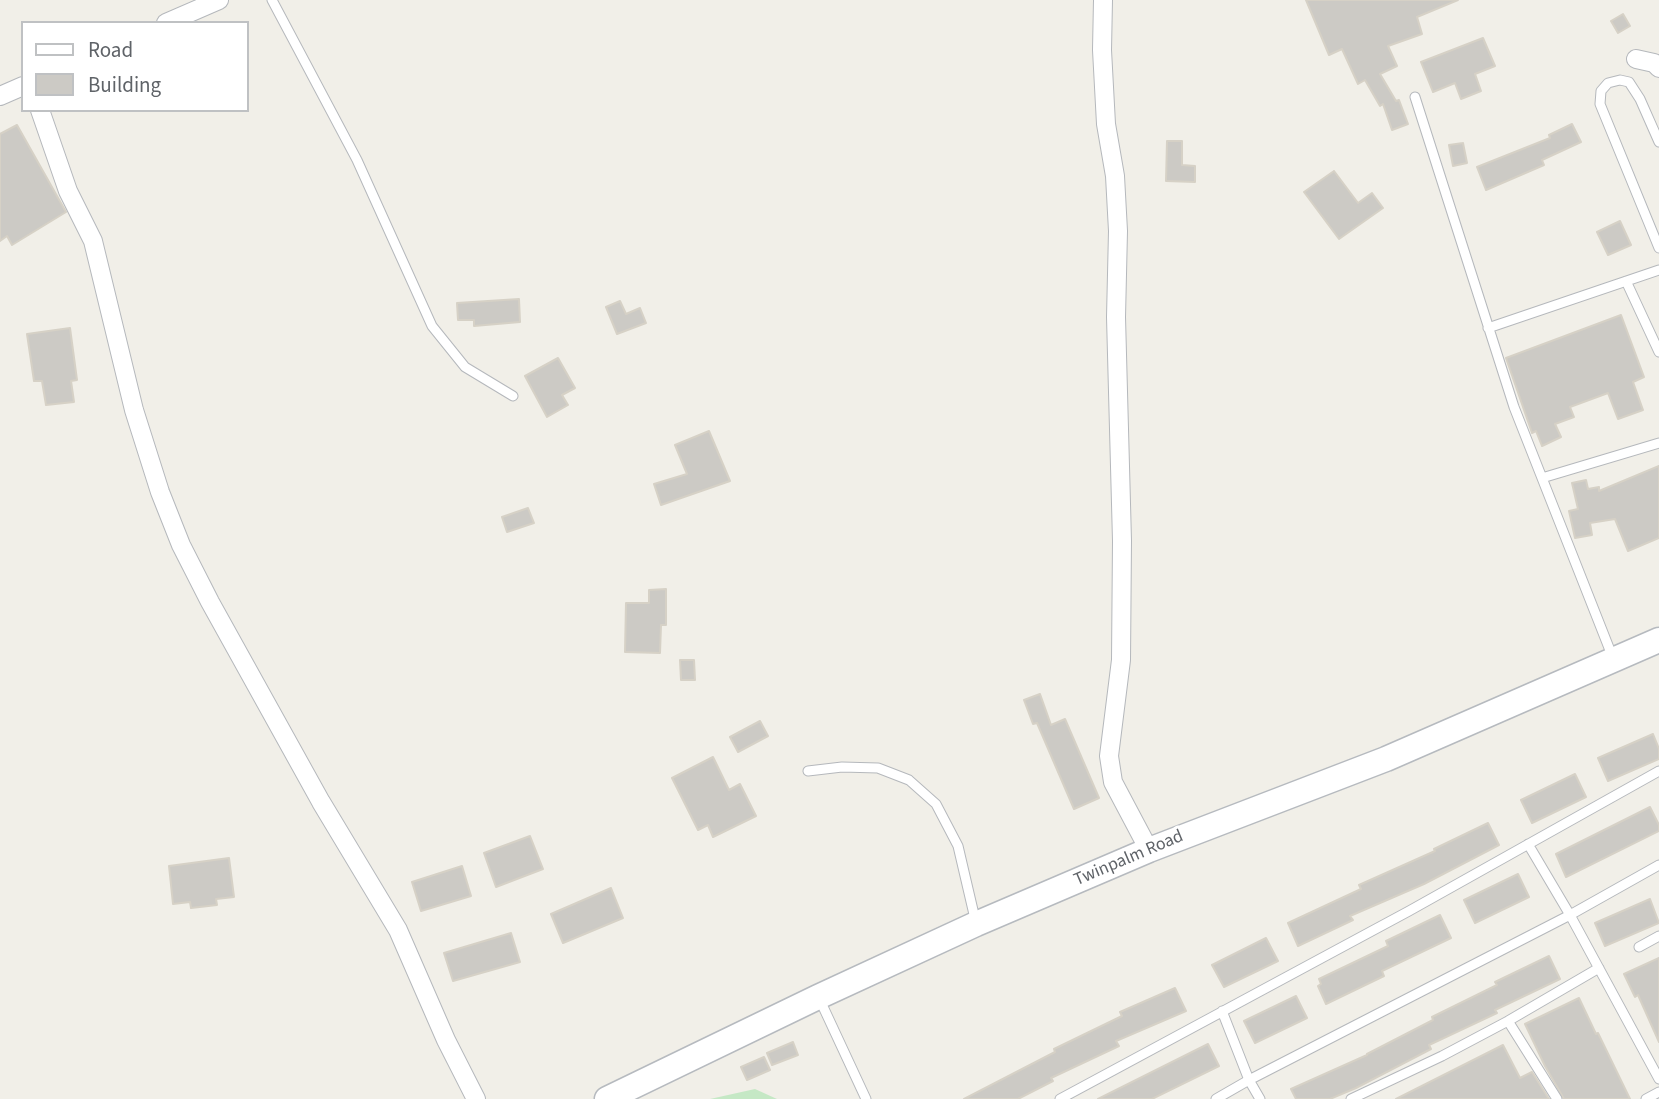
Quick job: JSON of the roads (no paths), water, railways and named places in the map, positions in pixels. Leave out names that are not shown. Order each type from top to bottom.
[{"type":"main road","name":"Twinpalm Road","points":[[607,1099],[976,924],[1149,850],[1386,759],[1659,640]]},
{"type":"street","points":[[171,21],[219,0]]},
{"type":"street","points":[[1102,0],[1106,124],[1115,176],[1118,231],[1116,317],[1122,541],[1121,660],[1109,755],[1113,782],[1149,850]]},
{"type":"street","points":[[1636,59],[1654,63],[1659,68]]},
{"type":"street","points":[[0,96],[21,87]]},
{"type":"street","points":[[41,112],[68,191],[93,242],[134,410],[160,492],[181,545],[321,802],[398,930],[446,1040],[476,1099]]},
{"type":"lane","points":[[272,0],[357,160],[432,326],[466,367],[513,396]]},
{"type":"lane","points":[[1659,142],[1640,99],[1629,82],[1620,80],[1608,83],[1601,91],[1600,104],[1659,248]]},
{"type":"lane","points":[[1415,97],[1514,407],[1614,659]]},
{"type":"lane","points":[[1488,328],[1659,270]]},
{"type":"lane","points":[[1626,281],[1659,352]]},
{"type":"lane","points":[[1542,478],[1659,443]]},
{"type":"lane","points":[[807,771],[842,767],[878,768],[909,780],[936,804],[958,846],[976,924]]},
{"type":"lane","points":[[1060,1099],[1659,771]]},
{"type":"lane","points":[[1528,844],[1570,915],[1659,1079]]},
{"type":"lane","points":[[1216,1099],[1570,915],[1659,865]]},
{"type":"lane","points":[[1639,947],[1659,936]]},
{"type":"lane","points":[[1351,1099],[1369,1095],[1508,1021],[1599,968]]},
{"type":"lane","points":[[818,997],[866,1099]]},
{"type":"lane","points":[[1222,1011],[1249,1080],[1260,1099]]},
{"type":"lane","points":[[1508,1021],[1557,1099]]},
{"type":"lane","points":[[1646,1099],[1659,1092]]}]
